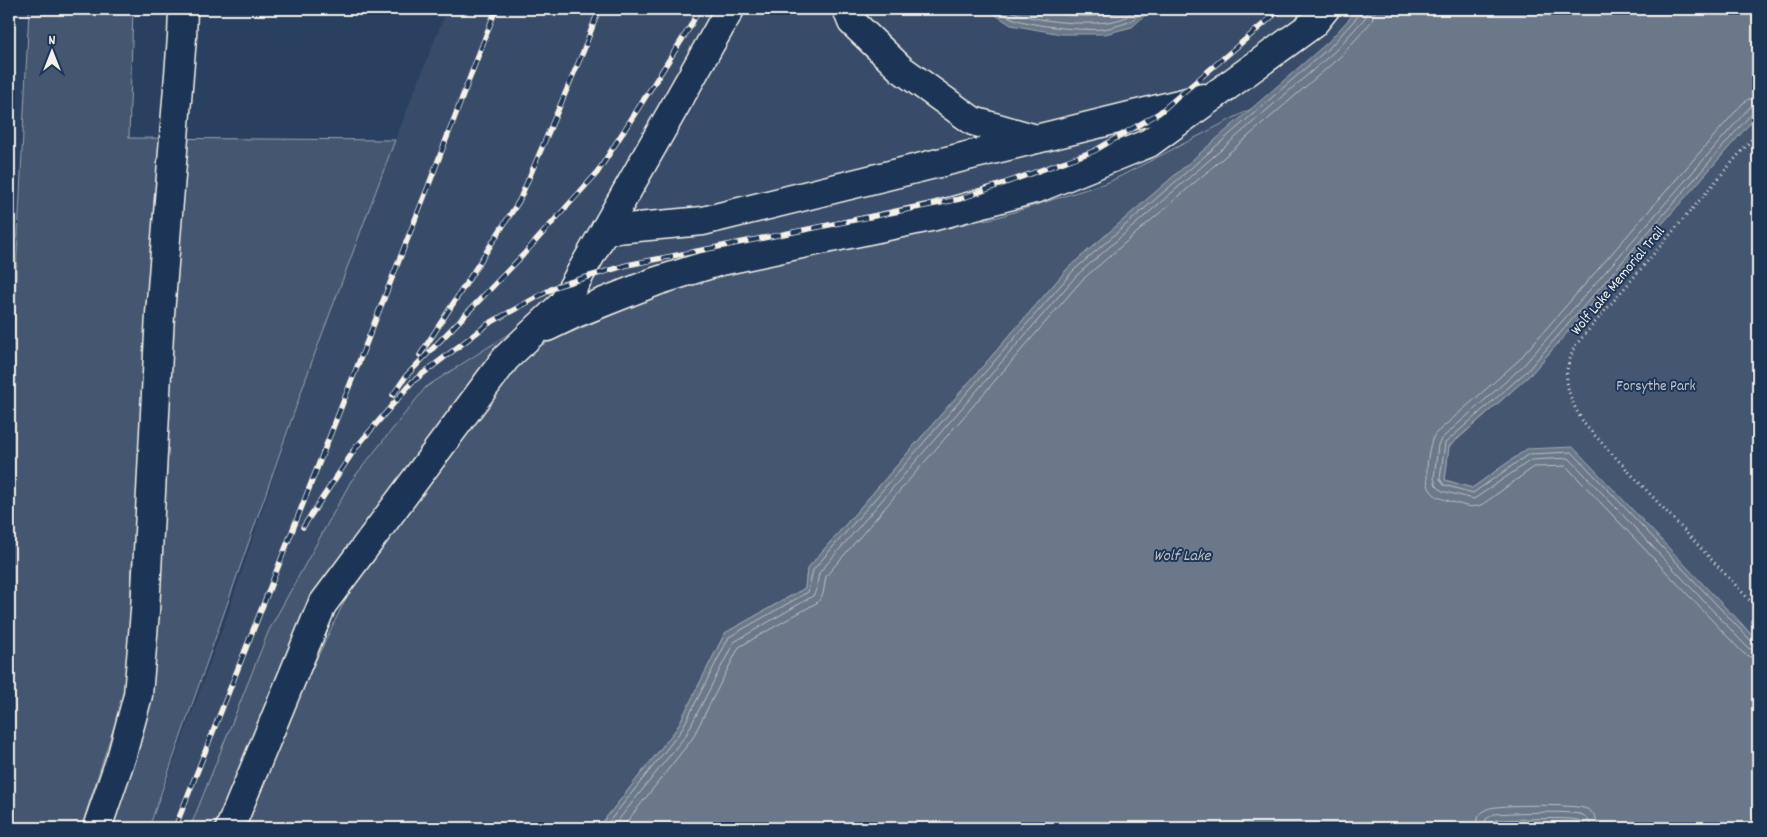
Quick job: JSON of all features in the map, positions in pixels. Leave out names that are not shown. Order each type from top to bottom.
[{"type":"street","points":[[97,828],[122,755],[138,695],[145,611],[160,314],[183,9]]},
{"type":"street","points":[[230,828],[322,605],[506,358],[562,304],[730,9]]},
{"type":"street","points":[[847,9],[852,22],[901,69],[972,121],[1038,139]]},
{"type":"street","points":[[529,336],[576,313],[657,281],[721,261],[935,216],[1038,188],[1149,143],[1313,24],[1325,9]]},
{"type":"street","points":[[605,230],[703,221],[1214,95]]},
{"type":"path","name":"Wolf Lake Memorial Trail","points":[[1758,132],[1574,347],[1567,370],[1568,386],[1574,409],[1586,426],[1758,609]]},
{"type":"shaded area","points":[[447,9],[1358,9],[1328,42],[1253,108],[1109,182],[998,217],[701,277],[525,352],[507,335],[426,387],[351,481],[269,630],[190,828],[150,828],[227,616],[311,364],[395,140]]},
{"type":"green space","points":[[29,9],[133,9],[129,138],[395,140],[311,364],[149,828],[113,828],[132,761],[155,560],[132,563],[127,687],[81,828],[9,828],[9,420]]},
{"type":"green space","points":[[1253,108],[1069,267],[807,569],[805,588],[725,633],[677,728],[598,828],[241,828],[268,759],[357,575],[525,352],[701,277],[998,217],[1109,182]]},
{"type":"green space","name":"Forsythe Park","points":[[1758,114],[1758,642],[1734,615],[1527,449],[1472,488],[1445,480],[1449,447],[1531,374]]},
{"type":"green space","points":[[507,335],[512,339],[333,570],[301,619],[284,667],[219,828],[190,828],[269,630],[351,481],[426,387]]},
{"type":"green space","points":[[1565,824],[1599,828],[1490,828],[1496,825]]},
{"type":"water","points":[[993,9],[1152,9],[1132,27],[1105,34],[1061,34],[1011,25],[994,14]]},
{"type":"water","name":"Wolf Lake","points":[[1358,9],[1758,9],[1758,114],[1531,374],[1449,446],[1445,480],[1472,488],[1527,449],[1573,447],[1758,642],[1758,828],[1599,828],[1565,824],[1496,825],[1490,828],[598,828],[677,728],[725,633],[805,588],[807,569],[1069,267],[1328,42]]},
{"type":"railway","points":[[175,828],[428,187],[496,9]]},
{"type":"railway","points":[[420,355],[519,201],[583,52],[599,9]]},
{"type":"railway","points":[[393,395],[406,376],[523,255],[597,173],[690,27],[699,9]]},
{"type":"railway","points":[[353,451],[412,382],[488,324],[557,286],[627,265],[960,199],[1094,151],[1159,113],[1281,9]]},
{"type":"railway","points":[[303,527],[357,446]]}]
